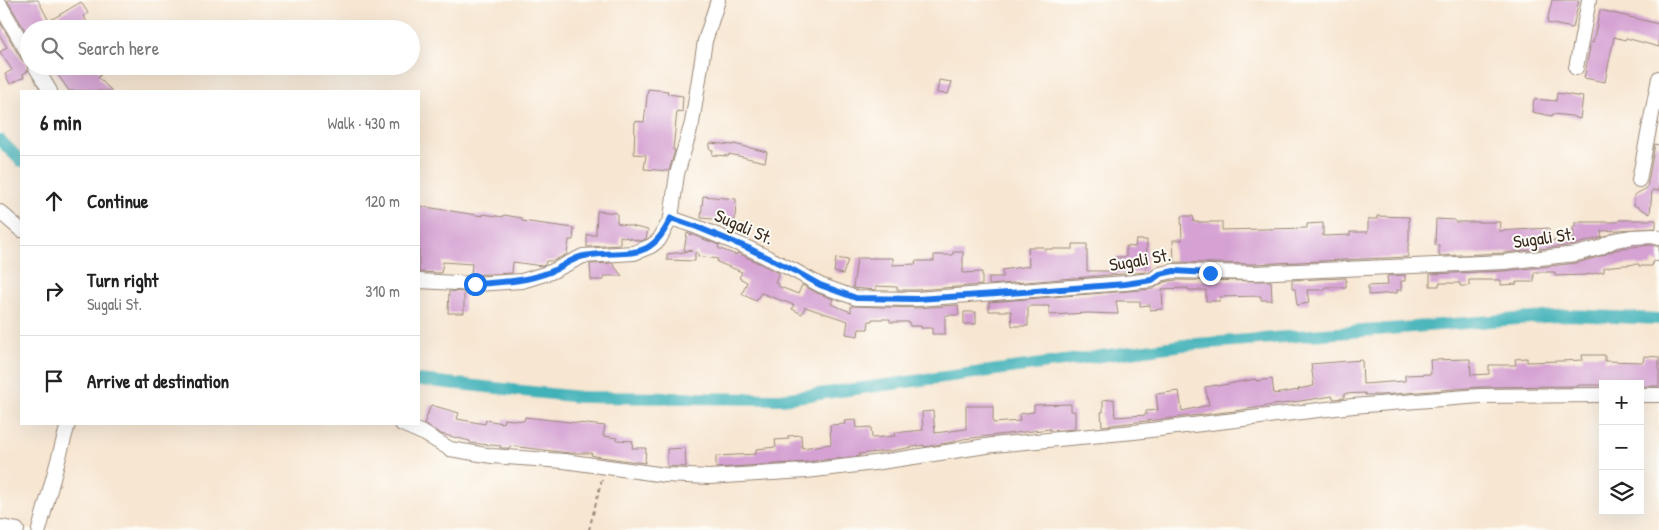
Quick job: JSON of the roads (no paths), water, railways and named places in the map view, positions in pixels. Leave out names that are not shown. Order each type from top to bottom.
[{"type":"street","points":[[420,281],[475,284],[522,281],[551,272],[583,256],[634,253],[651,246],[659,240],[671,218],[677,174],[692,123],[706,41],[718,0]]},
{"type":"street","points":[[1576,68],[1589,0]]},
{"type":"street","points":[[0,6],[20,40]]},
{"type":"street","points":[[41,75],[49,90]]},
{"type":"street","points":[[1639,180],[1659,78]]},
{"type":"street","points":[[0,212],[20,229]]},
{"type":"street","name":"Sugali St.","points":[[671,218],[748,248],[820,285],[856,298],[917,299],[1125,284],[1152,280],[1160,274],[1174,271],[1254,272],[1504,262],[1576,254],[1599,248],[1615,240],[1632,237],[1653,236],[1659,238]]},
{"type":"street","points":[[404,425],[425,434],[450,449],[492,456],[564,461],[665,475],[710,477],[765,474],[874,463],[993,445],[1134,432],[1353,406],[1480,396],[1599,395]]},
{"type":"street","points":[[1644,395],[1659,395]]},
{"type":"street","points":[[39,530],[68,425]]},
{"type":"street","points":[[0,527],[17,530]]},
{"type":"waterway","points":[[0,140],[20,160]]},
{"type":"waterway","points":[[420,380],[580,397],[781,399],[1183,345],[1570,315],[1659,319]]}]
